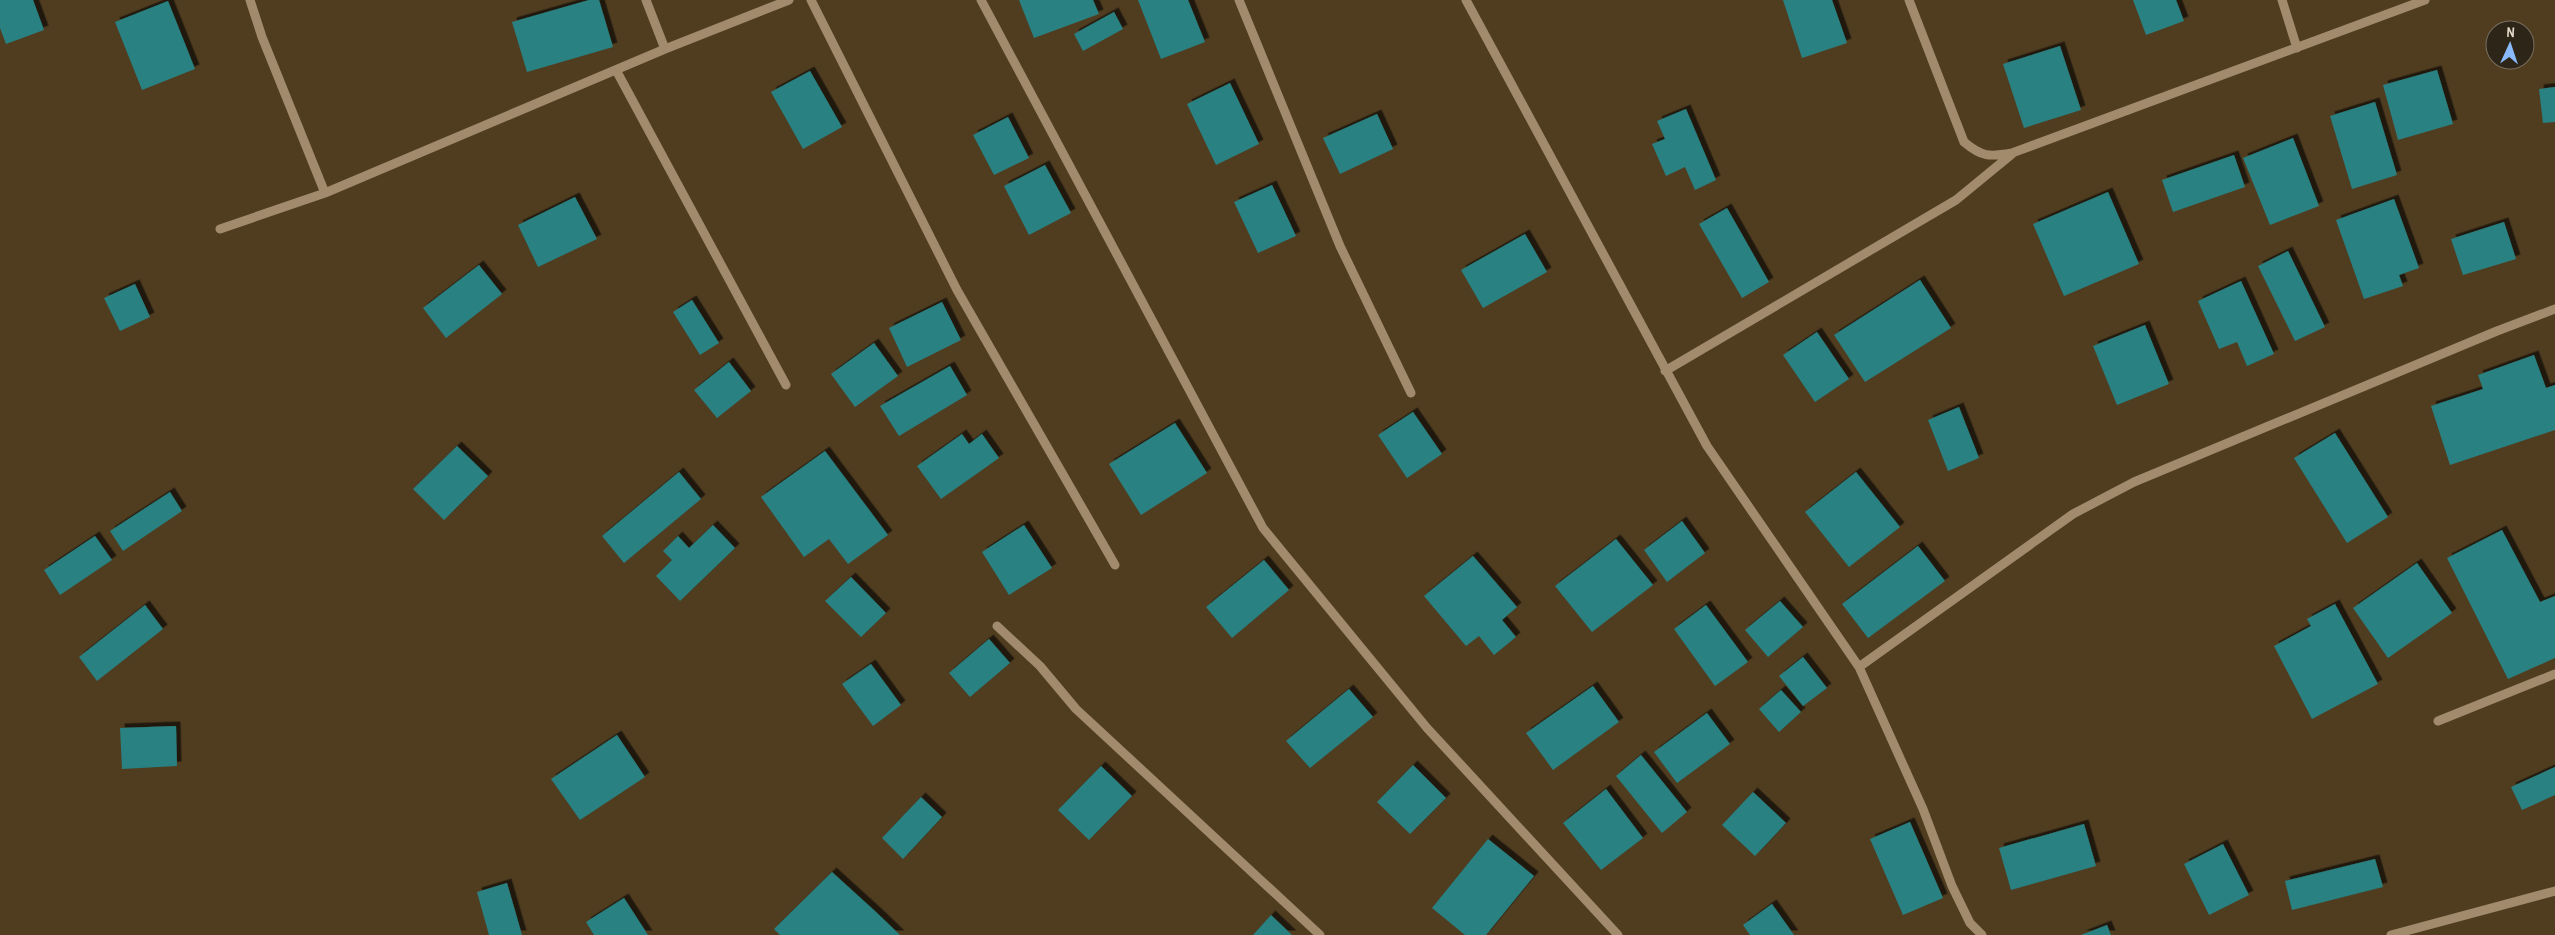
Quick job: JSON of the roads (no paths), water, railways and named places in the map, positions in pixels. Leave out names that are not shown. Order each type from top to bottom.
[{"type":"street","points":[[250,0],[262,37],[325,193]]},
{"type":"street","points":[[646,0],[665,50]]},
{"type":"street","points":[[220,229],[325,193],[616,70],[789,0]]},
{"type":"street","points":[[811,0],[957,290],[1115,565]]},
{"type":"street","points":[[981,0],[1263,528],[1427,728],[1618,935]]},
{"type":"street","points":[[1240,0],[1340,246],[1411,392]]},
{"type":"street","points":[[1466,0],[1707,446],[1859,667],[1923,809],[1952,886],[1970,923],[1982,935]]},
{"type":"street","points":[[1909,0],[1964,142],[1978,153],[1993,157],[2012,153],[2425,0]]},
{"type":"street","points":[[2282,0],[2297,48]]},
{"type":"street","points":[[616,70],[786,384]]},
{"type":"street","points":[[1665,370],[1956,200],[2012,153]]},
{"type":"street","points":[[1859,667],[2073,514],[2134,482],[2497,331],[2555,309]]},
{"type":"street","points":[[997,626],[1040,666],[1076,709],[1320,935]]},
{"type":"street","points":[[2438,721],[2555,674]]},
{"type":"street","points":[[2391,935],[2555,891]]}]
